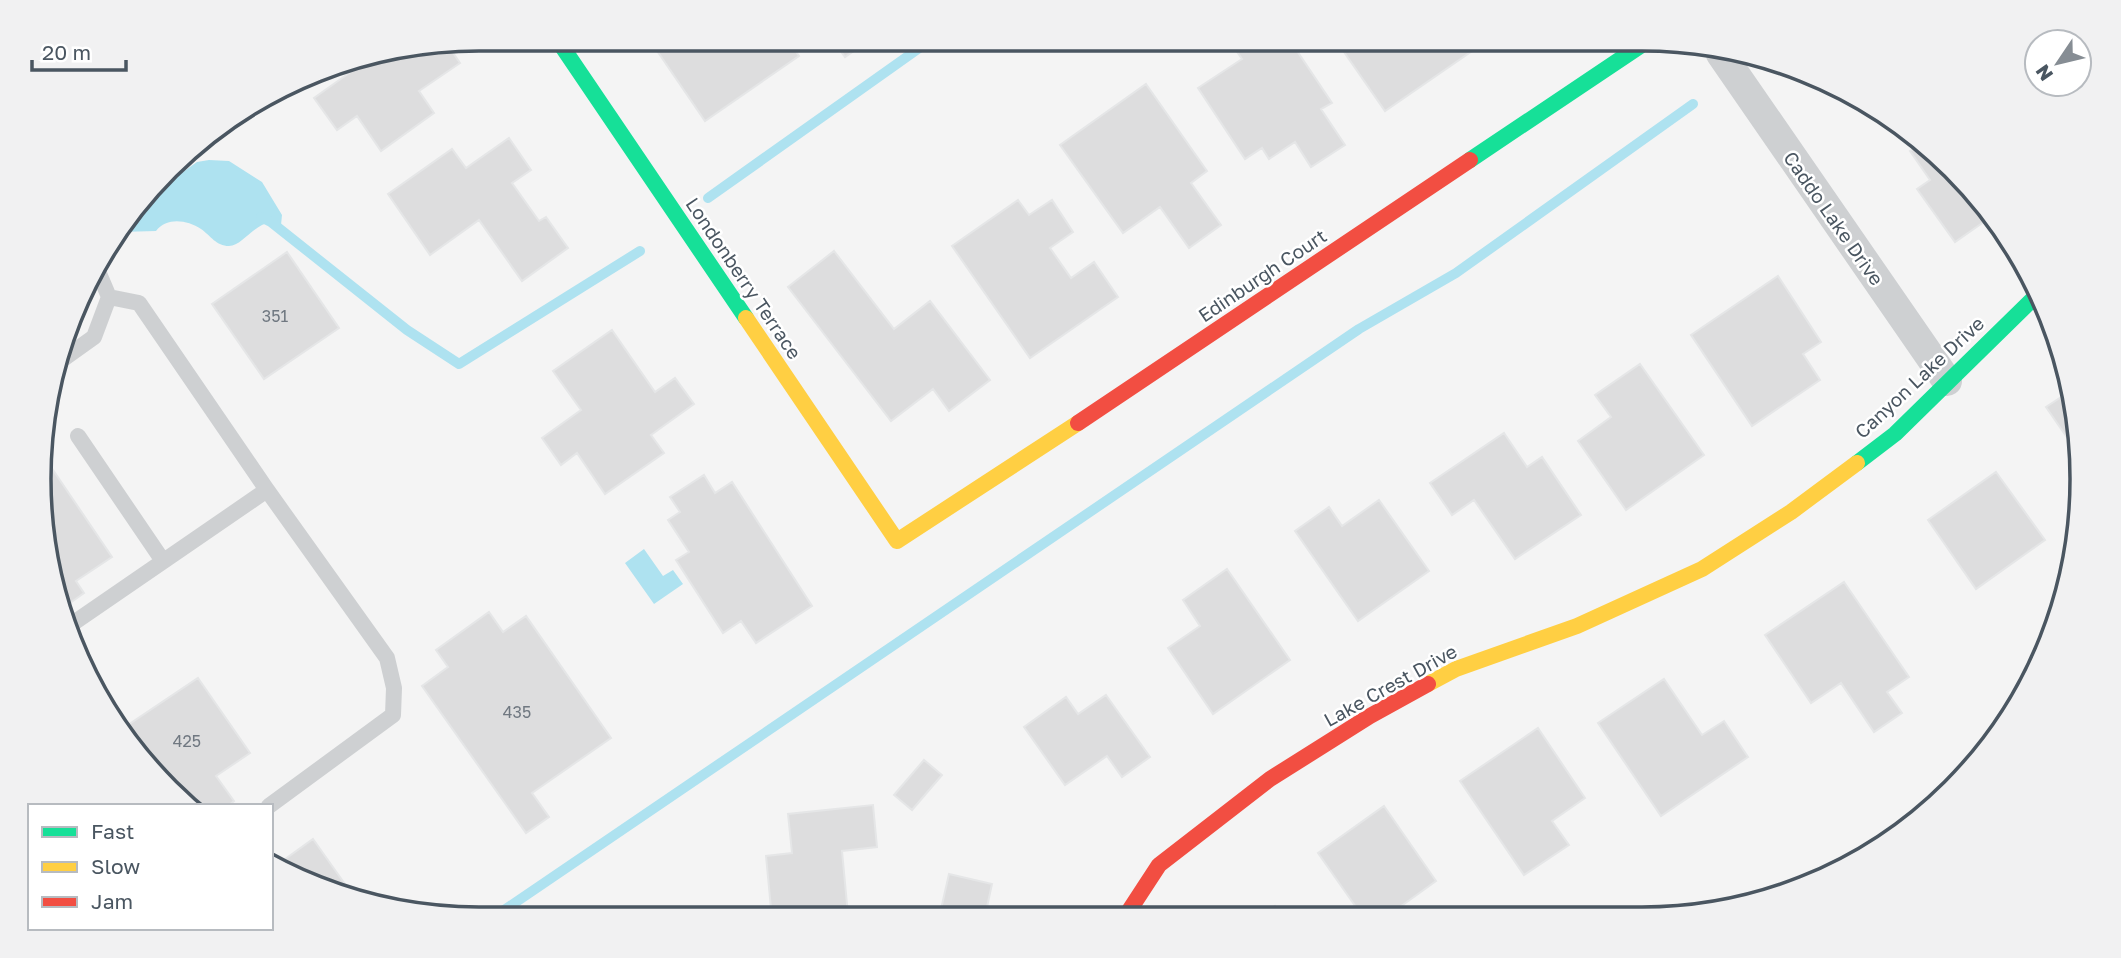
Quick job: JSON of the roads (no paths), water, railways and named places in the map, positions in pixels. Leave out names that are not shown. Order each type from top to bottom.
[{"type":"street","name":"Londonberry Terrace","points":[[566,51],[897,541]]},
{"type":"street","name":"Edinburgh Court","points":[[897,541],[1195,346],[1632,51]]},
{"type":"street","name":"Caddo Lake Drive","points":[[1724,59],[1947,381]]},
{"type":"street","name":"Canyon Lake Drive","points":[[1791,512],[1895,434],[2031,301]]},
{"type":"street","name":"Lake Crest Drive","points":[[1132,907],[1159,865],[1270,779],[1370,716],[1455,669],[1577,626],[1702,569],[1791,512]]},
{"type":"lane","points":[[69,355],[94,337],[109,297],[101,278]]},
{"type":"lane","points":[[109,297],[139,303],[267,490],[387,658],[394,688],[393,715],[272,804]]},
{"type":"lane","points":[[78,436],[163,561]]},
{"type":"lane","points":[[75,622],[267,490]]},
{"type":"water","points":[[229,161],[262,182],[282,215],[281,225],[277,226],[271,222],[265,224],[239,243],[229,246],[184,222],[171,222],[156,231],[129,232],[176,176],[197,162]]},
{"type":"water","points":[[644,549],[663,576],[673,570],[683,584],[654,604],[625,563]]},
{"type":"waterway","points":[[708,198],[915,51]]},
{"type":"waterway","points":[[509,907],[1359,329],[1456,273],[1693,104]]},
{"type":"waterway","points":[[261,217],[271,222],[407,330],[459,364],[640,251]]}]
